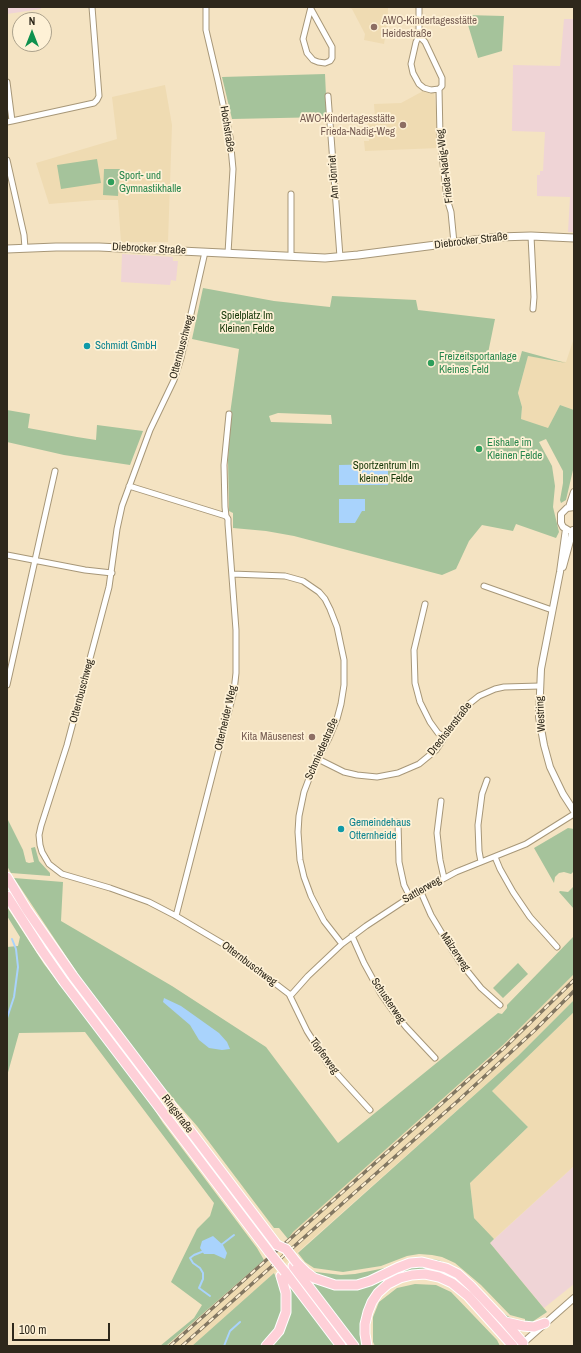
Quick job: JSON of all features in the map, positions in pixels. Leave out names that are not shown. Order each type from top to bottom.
[{"type":"highway","name":"Ringstraße","points":[[8,878],[73,976],[277,1245],[295,1264],[354,1346]]},
{"type":"highway","name":"Ringstraße","points":[[7,896],[64,982],[269,1252],[277,1263],[276,1269],[283,1274]]},
{"type":"highway","points":[[295,1264],[314,1278],[335,1285],[346,1286],[357,1285],[370,1281],[410,1263],[422,1262],[446,1268],[458,1274],[471,1286],[505,1322],[523,1344]]},
{"type":"highway","points":[[266,1346],[279,1331],[286,1312],[286,1293],[283,1274]]},
{"type":"highway","points":[[283,1274],[341,1346]]},
{"type":"highway","points":[[367,1346],[365,1324],[370,1307],[378,1293],[388,1284],[400,1278],[424,1274],[439,1277],[452,1283],[463,1292],[513,1346]]},
{"type":"highway","points":[[505,1322],[534,1327],[545,1324]]},
{"type":"main road","name":"Diebrocker Straße","points":[[7,249],[99,247],[340,257],[498,237],[531,236],[574,238]]},
{"type":"street","points":[[7,82],[10,122],[94,103],[99,96],[92,7]]},
{"type":"street","name":"Hochstraße","points":[[206,7],[206,30],[230,137],[233,169],[228,253]]},
{"type":"street","points":[[419,7],[419,36],[416,42],[411,64],[413,73],[419,84],[424,88],[431,90],[439,89]]},
{"type":"street","points":[[311,8],[332,47],[332,58],[330,61],[325,63],[313,60],[307,52],[303,39],[311,8]]},
{"type":"street","name":"Frieda-Nadig-Weg","points":[[419,36],[424,42],[442,78],[442,86],[439,89],[440,136],[447,199],[451,212],[454,243]]},
{"type":"street","name":"Am Jönriet","points":[[328,96],[340,257]]},
{"type":"street","points":[[7,160],[24,235],[25,248]]},
{"type":"street","points":[[291,194],[291,256]]},
{"type":"street","points":[[531,236],[534,297],[532,309]]},
{"type":"street","name":"Otternbuschweg","points":[[205,252],[181,358],[174,380],[150,430],[122,506],[117,529],[109,587],[77,712],[40,826],[40,845],[49,864],[62,874],[110,888],[149,902],[176,916],[225,946],[289,994]]},
{"type":"street","name":"Otterheider Weg","points":[[176,916],[234,691],[236,673],[232,574],[228,519],[226,516],[224,465],[228,414]]},
{"type":"street","points":[[7,685],[55,471]]},
{"type":"street","points":[[129,486],[226,516]]},
{"type":"street","points":[[572,507],[574,492]]},
{"type":"street","name":"Westring","points":[[572,507],[564,510],[560,518],[561,523],[566,529],[560,572],[541,670],[540,723],[546,757],[555,780],[574,811]]},
{"type":"street","points":[[566,529],[574,530]]},
{"type":"street","name":"Westring","points":[[560,572],[566,560],[574,530]]},
{"type":"street","points":[[7,555],[85,570],[112,573]]},
{"type":"street","name":"Schmiedestraße","points":[[232,574],[285,576],[303,581],[320,592],[330,609],[337,627],[344,660],[344,685],[337,719],[308,779],[301,804],[298,832],[300,860],[306,884],[317,910],[342,944]]},
{"type":"street","points":[[484,586],[552,610]]},
{"type":"street","points":[[425,604],[414,650],[415,683],[420,702],[430,722],[438,733],[445,738]]},
{"type":"street","name":"Drechslerstraße","points":[[318,759],[344,772],[377,777],[410,768],[423,761],[436,750],[464,708],[479,696],[504,687],[524,685],[540,686]]},
{"type":"street","points":[[481,862],[478,825],[482,794],[487,780]]},
{"type":"street","points":[[441,801],[437,833],[444,878]]},
{"type":"street","name":"Sattlerweg","points":[[289,994],[292,994],[352,936],[420,890],[444,878],[526,844],[574,814]]},
{"type":"street","points":[[398,822],[399,862],[404,886],[410,897]]},
{"type":"street","points":[[495,857],[513,892],[530,917],[557,947]]},
{"type":"street","name":"Mälzerweg","points":[[420,890],[431,915],[448,946],[481,988],[500,1005]]},
{"type":"street","name":"Schusterweg","points":[[352,936],[364,963],[381,994],[406,1027],[435,1058]]},
{"type":"street","name":"Töpferweg","points":[[289,994],[307,1031],[328,1064],[370,1110]]},
{"type":"street","points":[[523,1344],[574,1298]]},
{"type":"shaded area","points":[[7,7],[41,7],[41,9],[12,12],[7,14]]},
{"type":"shaded area","name":"AWO-Kindertagesstätte Heidestraße","points":[[346,7],[388,7],[388,19],[384,44],[364,40],[365,34],[352,9]]},
{"type":"shaded area","points":[[564,19],[574,19],[574,232],[568,232],[570,197],[537,196],[537,175],[540,175],[540,171],[543,171],[545,132],[512,131],[513,65],[560,66]]},
{"type":"shaded area","points":[[165,85],[172,125],[168,242],[121,242],[118,200],[97,200],[49,204],[36,163],[117,139],[112,97]]},
{"type":"shaded area","name":"AWO-Kindertagesstätte Frieda-Nadig-Weg","points":[[425,90],[434,92],[439,132],[437,133],[439,148],[365,151],[364,141],[369,141],[367,118],[375,117],[374,104],[401,103]]},
{"type":"shaded area","points":[[122,254],[173,257],[173,261],[178,261],[176,281],[171,280],[170,285],[121,282]]},
{"type":"shaded area","points":[[574,338],[574,410],[560,405],[548,429],[521,419],[522,407],[518,393],[528,356],[566,362]]},
{"type":"shaded area","points":[[574,974],[574,1000],[518,1056],[192,1346],[166,1346],[504,1044]]},
{"type":"shaded area","points":[[574,1012],[574,1166],[494,1239],[474,1218],[470,1183],[528,1127],[492,1091]]},
{"type":"shaded area","points":[[574,1166],[574,1284],[544,1308],[490,1243]]},
{"type":"green space","points":[[465,15],[504,16],[502,51],[478,58]]},
{"type":"green space","points":[[325,74],[327,117],[232,119],[222,77]]},
{"type":"green space","points":[[97,159],[101,183],[61,189],[57,165]]},
{"type":"green space","name":"Sport- und Gymnastikhalle","points":[[104,169],[120,169],[118,196],[103,195]]},
{"type":"green space","points":[[203,288],[274,301],[330,307],[332,296],[416,300],[418,310],[495,319],[487,358],[519,362],[522,351],[566,363],[528,356],[518,393],[522,407],[521,419],[548,428],[560,405],[574,410],[573,470],[566,500],[561,503],[563,471],[546,439],[539,442],[552,466],[555,486],[553,507],[559,532],[556,538],[516,524],[513,531],[482,525],[469,541],[456,569],[442,575],[294,536],[266,531],[233,528],[233,513],[229,511],[228,460],[230,414],[239,349],[192,339]],"holes":[[[278,413],[331,415],[332,424],[271,422],[269,416]]]},
{"type":"green space","points":[[7,410],[30,414],[28,428],[96,440],[97,425],[143,431],[130,465],[64,455],[7,442]]},
{"type":"green space","points":[[7,818],[23,850],[26,862],[34,862],[31,848],[35,847],[39,861],[50,873],[50,876],[11,873],[7,866]]},
{"type":"green space","points":[[568,828],[574,829],[574,871],[571,874],[564,872],[559,873],[555,877],[554,883],[534,848]]},
{"type":"green space","points":[[14,878],[63,882],[61,921],[172,986],[266,1047],[338,1143],[498,1013],[502,1014],[507,1008],[507,1005],[574,936],[574,974],[504,1044],[293,1232],[288,1239],[279,1228],[274,1228],[197,1126],[155,1078],[90,992]]},
{"type":"green space","points":[[574,886],[574,909],[559,892],[568,892]]},
{"type":"green space","points":[[7,907],[44,964],[145,1095],[163,1123],[257,1248],[264,1260],[166,1346],[160,1346],[194,1318],[202,1305],[171,1282],[197,1229],[210,1216],[214,1203],[85,1032],[19,1033],[7,1076],[7,947],[18,946],[20,937],[7,916]]},
{"type":"green space","points":[[518,963],[528,974],[503,998],[493,988]]},
{"type":"green space","points":[[574,1000],[574,1012],[492,1091],[528,1127],[470,1183],[474,1218],[494,1239],[490,1243],[547,1312],[532,1322],[525,1323],[525,1319],[510,1315],[481,1285],[455,1263],[442,1257],[419,1254],[407,1256],[381,1266],[343,1272],[314,1268],[305,1262],[298,1253],[518,1056]]},
{"type":"green space","points":[[419,1258],[438,1260],[455,1267],[474,1282],[503,1313],[514,1320],[507,1318],[435,1261],[347,1283],[321,1278],[310,1270],[341,1275],[355,1274],[385,1268],[399,1262]]},
{"type":"green space","points":[[425,1266],[437,1268],[459,1279],[509,1331],[513,1338],[470,1293],[424,1271],[374,1293],[364,1346],[358,1346],[304,1275],[343,1289],[411,1267]]},
{"type":"green space","points":[[274,1273],[283,1293],[281,1315],[272,1335],[262,1346],[192,1346]]},
{"type":"green space","points":[[287,1282],[336,1346],[272,1346],[282,1333],[288,1321],[290,1308]]},
{"type":"green space","points":[[415,1284],[436,1285],[451,1292],[497,1340],[500,1346],[375,1346],[373,1342],[373,1317],[379,1302],[397,1288]]},
{"type":"water","points":[[388,464],[388,485],[339,485],[339,465]]},
{"type":"water","points":[[339,499],[365,499],[365,511],[362,511],[355,523],[339,523]]},
{"type":"water","points":[[164,998],[181,1006],[219,1033],[227,1042],[230,1049],[222,1050],[209,1048],[199,1040],[190,1025],[163,1002]]},
{"type":"water","points":[[213,1236],[223,1245],[227,1253],[225,1259],[214,1254],[204,1254],[200,1248],[202,1241]]},
{"type":"waterway","points":[[7,1018],[14,997],[18,967],[16,949],[12,939]]},
{"type":"waterway","points":[[221,1245],[234,1235]]},
{"type":"waterway","points":[[204,1251],[190,1258],[203,1273],[203,1279],[199,1288],[210,1296]]},
{"type":"waterway","points":[[224,1346],[230,1331],[240,1322]]},
{"type":"railway","points":[[170,1346],[504,1048],[574,980]]},
{"type":"railway","points":[[182,1346],[460,1099],[535,1030],[574,991]]},
{"type":"place","name":"AWO-Kindertagesstätte Heidestraße","points":[[374,27]]},
{"type":"place","name":"AWO-Kindertagesstätte Frieda-Nadig-Weg","points":[[403,125]]},
{"type":"place","name":"Sport- und Gymnastikhalle","points":[[111,182]]},
{"type":"place","name":"Schmidt GmbH","points":[[87,346]]},
{"type":"place","name":"Freizeitsportanlage Kleines Feld","points":[[431,363]]},
{"type":"place","name":"Eishalle im Kleinen Felde","points":[[479,449]]},
{"type":"place","name":"Kita Mäusenest","points":[[312,737]]},
{"type":"place","name":"Gemeindehaus Otternheide","points":[[341,829]]},
{"type":"park label","name":"Spielplatz Im Kleinen Felde","points":[[247,322]]},
{"type":"park label","name":"Sportzentrum Im kleinen Felde","points":[[386,472]]}]
